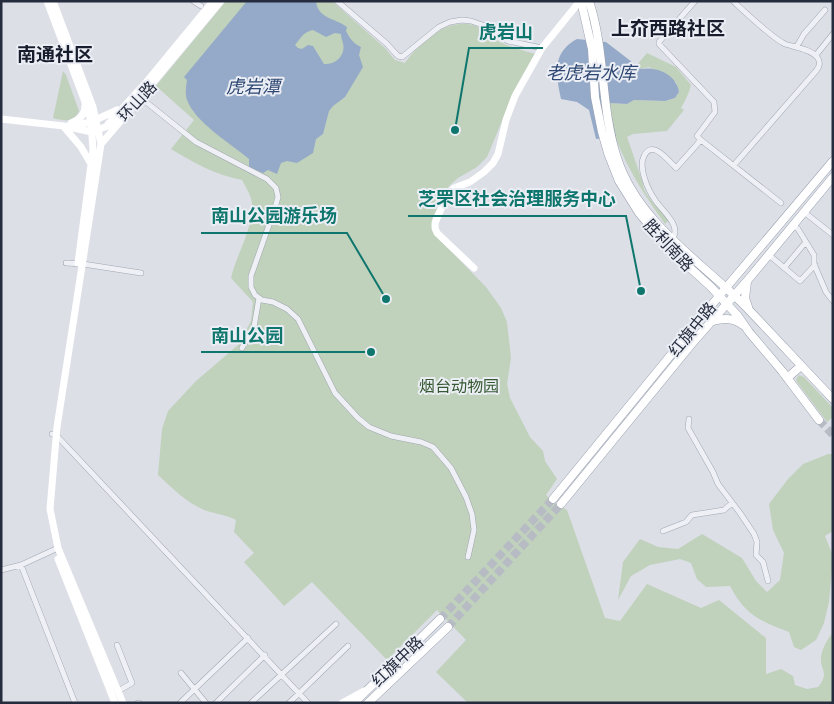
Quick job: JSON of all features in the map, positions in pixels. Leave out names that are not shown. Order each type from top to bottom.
[{"type":"main road","points":[[47,1],[94,121]]},
{"type":"main road","points":[[53,1],[93,107],[96,131],[101,144],[54,435],[50,503],[56,549],[115,703]]},
{"type":"main road","name":"环山路","points":[[96,131],[112,122],[212,1]]},
{"type":"main road","name":"环山路","points":[[96,131],[121,121],[221,1]]},
{"type":"main road","points":[[474,268],[437,234],[435,228],[437,215],[450,191],[470,182],[493,163],[498,154],[506,120],[515,96],[542,48],[584,3]]},
{"type":"main road","name":"胜利南路","points":[[584,3],[592,49],[595,97],[606,133],[632,189],[655,221],[672,239],[734,296],[833,399]]},
{"type":"main road","points":[[64,126],[80,118],[85,109],[85,101]]},
{"type":"main road","points":[[93,107],[110,112],[121,109]]},
{"type":"main road","name":"环山路","points":[[64,126],[94,121],[121,109]]},
{"type":"main road","points":[[1,119],[96,131]]},
{"type":"main road","points":[[101,144],[121,121]]},
{"type":"main road","points":[[64,126],[82,147],[91,165]]},
{"type":"main road","points":[[81,264],[96,131]]},
{"type":"main road","name":"胜利南路","points":[[606,133],[608,153],[619,181],[639,213],[677,256],[726,303],[819,420]]},
{"type":"main road","name":"红旗中路","points":[[553,499],[725,288],[833,161]]},
{"type":"main road","name":"红旗中路","points":[[561,504],[710,322],[747,281],[833,177]]},
{"type":"main road","points":[[747,281],[745,298],[751,313]]},
{"type":"main road","points":[[710,322],[728,319],[737,321],[745,327]]},
{"type":"main road","points":[[787,378],[801,366]]},
{"type":"main road","points":[[56,549],[120,696]]},
{"type":"main road","name":"红旗中路","points":[[354,703],[440,619]]},
{"type":"main road","name":"红旗中路","points":[[368,703],[448,627]]},
{"type":"main road","points":[[342,703],[368,688]]},
{"type":"street","points":[[192,1],[200,6]]},
{"type":"street","points":[[337,1],[386,43],[398,56],[402,57],[439,27],[450,22],[462,20],[488,27],[508,41],[542,48]]},
{"type":"street","points":[[695,1],[659,44],[714,102],[715,112],[696,136],[781,203]]},
{"type":"street","points":[[734,1],[784,43],[797,46],[816,55],[820,60],[819,66],[734,165]]},
{"type":"street","points":[[797,46],[804,34],[825,10]]},
{"type":"street","points":[[816,55],[833,34]]},
{"type":"street","points":[[141,98],[196,142],[253,170],[276,188],[278,197],[275,208],[251,276],[251,287],[255,295],[287,309],[298,319],[335,394],[358,418],[369,427],[391,436],[421,442],[433,447],[451,468],[466,497],[472,514],[474,530],[468,557]]},
{"type":"street","points":[[672,239],[675,234],[674,228],[666,212],[652,195],[642,169],[644,155],[648,150],[658,150],[676,168],[701,140]]},
{"type":"street","points":[[804,212],[833,234]]},
{"type":"street","points":[[793,225],[798,229],[814,255],[815,265],[826,292],[833,301]]},
{"type":"street","points":[[784,268],[805,242]]},
{"type":"street","points":[[769,255],[800,281],[815,265]]},
{"type":"street","points":[[66,263],[141,273]]},
{"type":"street","points":[[242,348],[254,327],[259,298]]},
{"type":"street","points":[[689,419],[688,428],[718,484],[754,534],[757,542],[756,555],[763,562],[768,580]]},
{"type":"street","points":[[54,435],[265,655],[308,703]]},
{"type":"street","points":[[663,531],[686,522],[692,515],[724,510],[732,502]]},
{"type":"street","points":[[1,570],[21,564],[56,549]]},
{"type":"street","points":[[21,564],[75,703]]},
{"type":"street","points":[[251,703],[336,624]]},
{"type":"street","points":[[180,703],[248,638]]},
{"type":"street","points":[[116,645],[132,683],[120,696]]},
{"type":"street","points":[[289,703],[348,646]]},
{"type":"street","points":[[216,703],[265,655]]},
{"type":"street","points":[[181,674],[206,703]]},
{"type":"green space","name":"烟台动物园","points":[[226,1],[332,1],[385,48],[395,60],[405,63],[434,34],[453,25],[463,24],[477,26],[502,43],[536,54],[515,90],[487,157],[477,167],[450,185],[444,193],[432,219],[435,235],[486,287],[501,308],[507,322],[511,358],[507,384],[510,398],[530,437],[543,451],[545,461],[557,479],[546,495],[567,510],[605,618],[620,621],[647,584],[701,608],[719,600],[766,638],[766,674],[781,669],[793,676],[795,685],[807,689],[818,687],[822,682],[824,672],[821,657],[833,632],[833,703],[468,703],[436,672],[466,640],[437,610],[387,660],[312,582],[284,606],[244,562],[254,553],[234,532],[236,520],[196,506],[158,475],[162,429],[168,411],[196,381],[238,345],[251,321],[253,302],[231,278],[249,228],[252,207],[251,198],[242,180],[205,168],[171,149],[194,120],[156,86]]},
{"type":"green space","points":[[647,53],[676,67],[691,85],[681,108],[684,110],[667,131],[633,134],[627,137],[646,192],[653,203],[669,220],[665,224],[639,186],[623,155],[615,135],[610,106],[610,103],[627,104],[634,100],[665,101],[675,98],[679,92],[676,82],[649,67],[641,69],[636,66]]},
{"type":"green space","points":[[63,71],[79,111],[74,118],[68,120],[53,118]]},
{"type":"green space","points":[[799,375],[804,377],[833,408],[833,417],[827,422],[797,382],[796,379]]},
{"type":"green space","points":[[828,454],[833,454],[833,531],[825,536],[833,556],[829,602],[824,623],[816,640],[801,650],[794,647],[789,632],[754,616],[741,604],[730,586],[706,587],[697,579],[691,563],[680,559],[650,565],[631,576],[618,600],[623,562],[640,539],[658,547],[678,549],[702,534],[742,558],[756,581],[767,592],[780,580],[784,553],[773,530],[769,504],[788,479],[803,464]]},
{"type":"water","name":"虎岩潭","points":[[247,1],[316,1],[320,11],[347,27],[346,31],[350,39],[361,47],[359,55],[363,67],[345,97],[329,111],[323,134],[316,139],[313,153],[297,163],[287,161],[281,163],[277,174],[268,170],[263,173],[249,167],[249,159],[205,124],[191,108],[187,100],[187,80],[184,77]],"holes":[[[313,30],[326,37],[335,33],[341,34],[343,51],[339,58],[332,63],[324,64],[313,46],[308,45],[302,49],[295,45],[304,34]]]},
{"type":"water","name":"老虎岩水库","points":[[577,39],[606,42],[641,69],[660,70],[670,76],[679,92],[675,98],[665,101],[634,100],[627,104],[609,103],[616,137],[596,139],[589,110],[577,102],[561,99],[559,90],[557,66],[559,58],[563,51]]},
{"type":"tunnel","points":[[819,420],[833,435]]},
{"type":"tunnel","points":[[440,619],[553,499]]},
{"type":"tunnel","points":[[448,627],[561,504]]},
{"type":"place","name":"虎岩山","points":[[455,130]]},
{"type":"place","name":"芝罘区社会治理服务中心","points":[[641,291]]},
{"type":"place","name":"南山公园游乐场","points":[[386,299]]},
{"type":"place","name":"南山公园","points":[[371,352]]},
{"type":"district","name":"上夼西路社区","points":[[668,28]]},
{"type":"district","name":"南通社区","points":[[55,54]]}]
